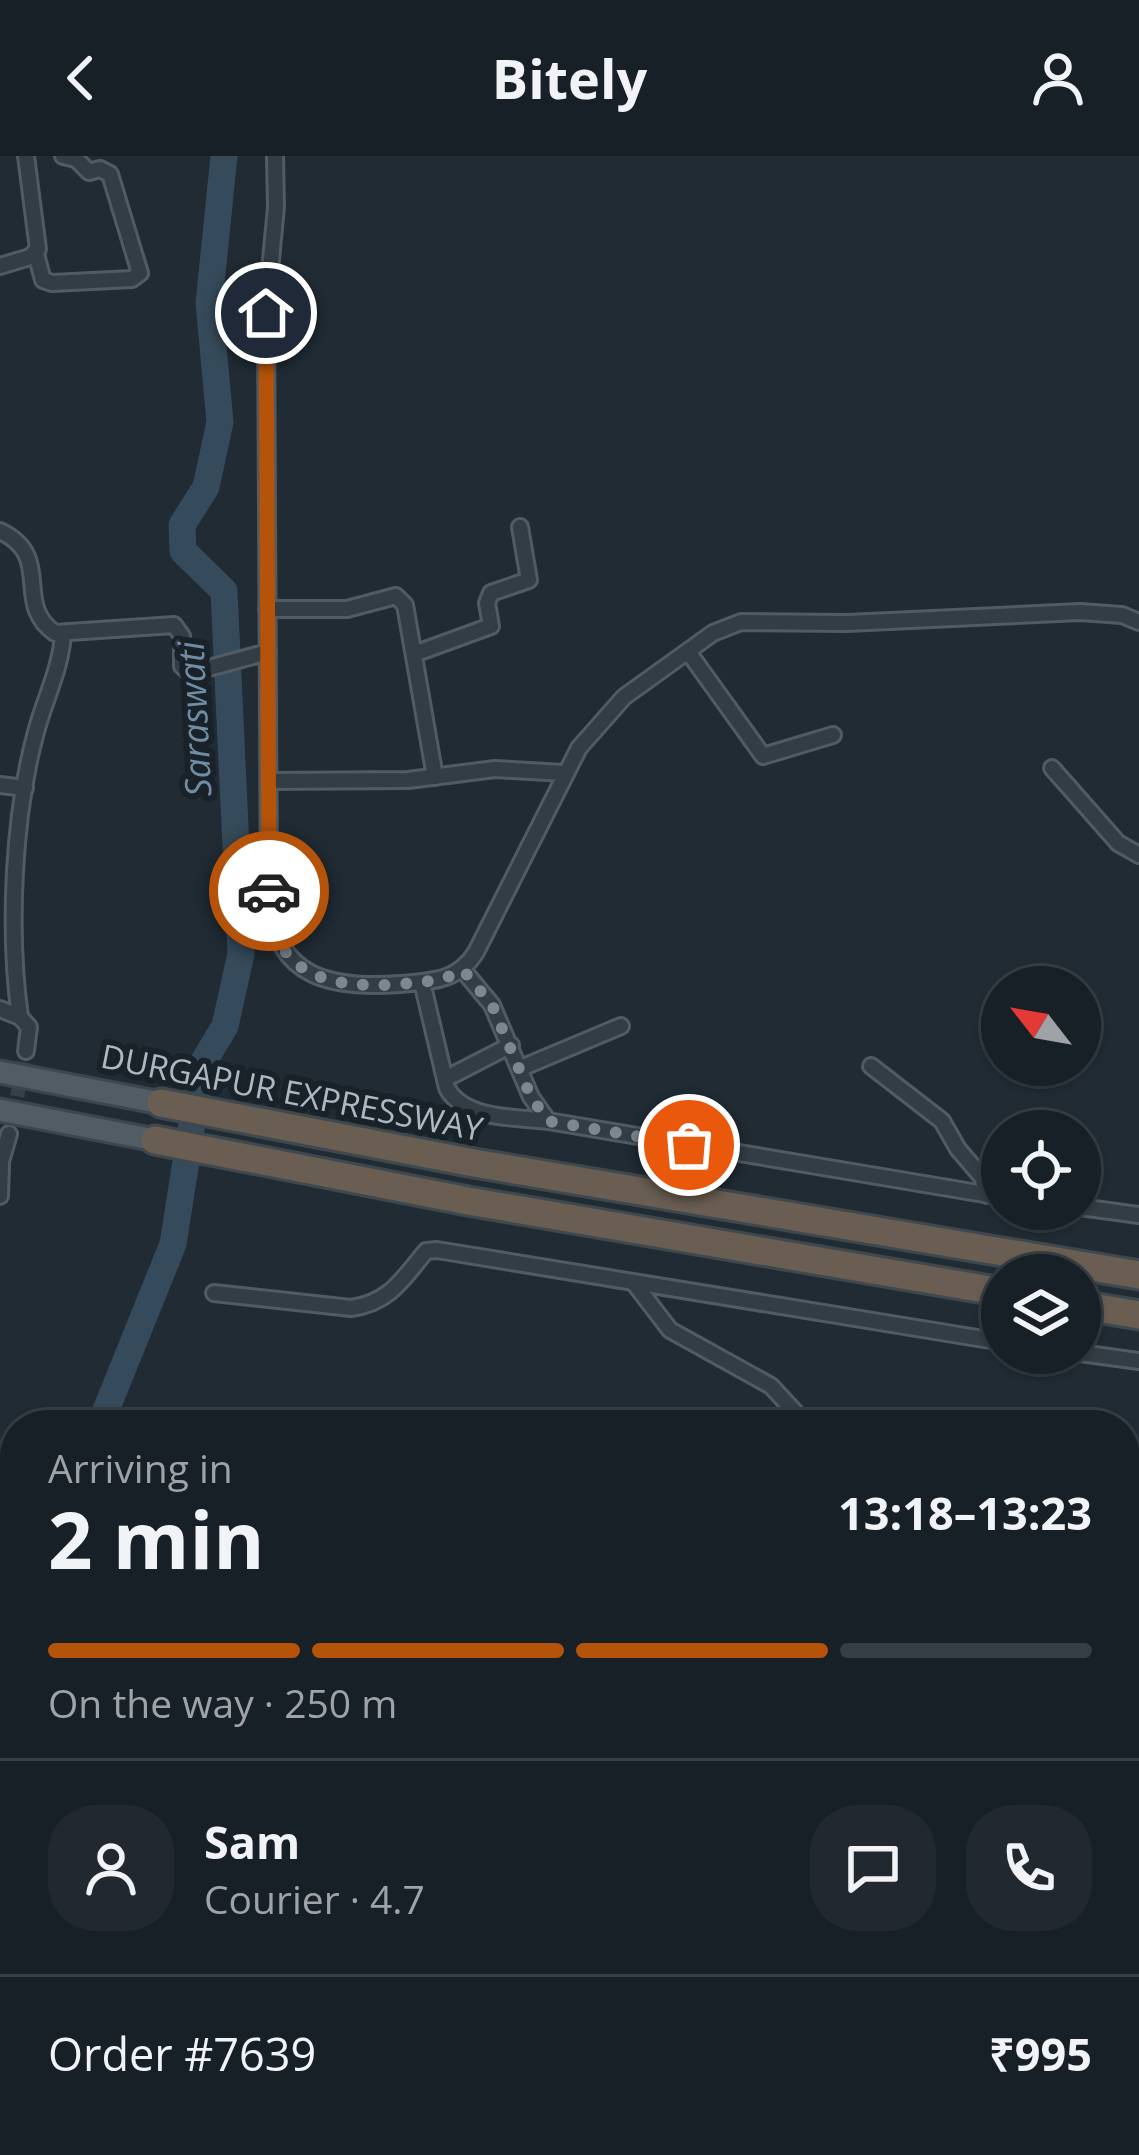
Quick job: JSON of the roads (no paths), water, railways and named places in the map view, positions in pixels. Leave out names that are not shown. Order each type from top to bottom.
[{"type":"highway","name":"DURGAPUR EXPRESSWAY","points":[[161,1103],[474,1163],[1139,1275]]},
{"type":"highway","points":[[155,1140],[468,1202],[981,1288]]},
{"type":"highway","points":[[1101,1309],[1139,1315]]},
{"type":"main road","name":"DURGAPUR EXPRESSWAY","points":[[0,1072],[161,1103]]},
{"type":"main road","points":[[0,1110],[155,1140]]},
{"type":"street","points":[[26,156],[43,280],[52,284],[132,278],[140,273],[110,174],[100,169],[89,172],[78,160],[63,156]]},
{"type":"street","points":[[275,156],[276,207],[266,313],[268,609],[264,653],[271,927],[286,953],[314,974],[340,985],[442,980],[463,970],[564,773],[610,710],[712,632],[741,622],[847,623],[1080,612],[1122,615],[1139,622]]},
{"type":"street","points":[[0,266],[36,254]]},
{"type":"street","points":[[414,654],[488,630],[491,593],[530,580],[520,527]]},
{"type":"street","points":[[0,531],[19,541],[30,559],[38,616],[49,629],[63,634],[174,625],[182,636],[185,671],[264,653]]},
{"type":"street","points":[[268,609],[347,609],[396,596],[405,605],[435,776]]},
{"type":"street","points":[[20,1017],[12,937],[25,788],[36,730],[58,673],[63,634]]},
{"type":"street","points":[[689,653],[763,756],[833,735]]},
{"type":"street","points":[[1052,768],[1118,843],[1139,855]]},
{"type":"street","points":[[269,781],[435,776],[495,769],[564,773]]},
{"type":"street","points":[[0,785],[25,788]]},
{"type":"street","points":[[463,970],[492,1005],[531,1097],[548,1121]]},
{"type":"street","points":[[422,982],[445,1079],[451,1096],[464,1107],[981,1194]]},
{"type":"street","points":[[0,1009],[20,1017],[29,1027],[26,1051]]},
{"type":"street","points":[[521,1068],[621,1027]]},
{"type":"street","points":[[445,1079],[511,1045]]},
{"type":"street","points":[[871,1066],[942,1121],[981,1177]]},
{"type":"street","points":[[0,1196],[0,1165],[9,1134]]},
{"type":"street","points":[[1101,1210],[1139,1215]]},
{"type":"street","points":[[214,1293],[351,1309],[368,1306],[391,1293],[426,1252],[437,1250],[981,1339]]},
{"type":"street","points":[[634,1282],[670,1330],[771,1386],[794,1410]]},
{"type":"street","points":[[1101,1356],[1139,1361]]},
{"type":"waterway","name":"Saraswati","points":[[106,1410],[173,1244],[201,1066],[225,1026],[241,954],[224,591],[183,551],[182,525],[206,487],[220,422],[209,303],[224,156]]},
{"type":"tunnel","points":[[13,1117],[26,1051]]}]
